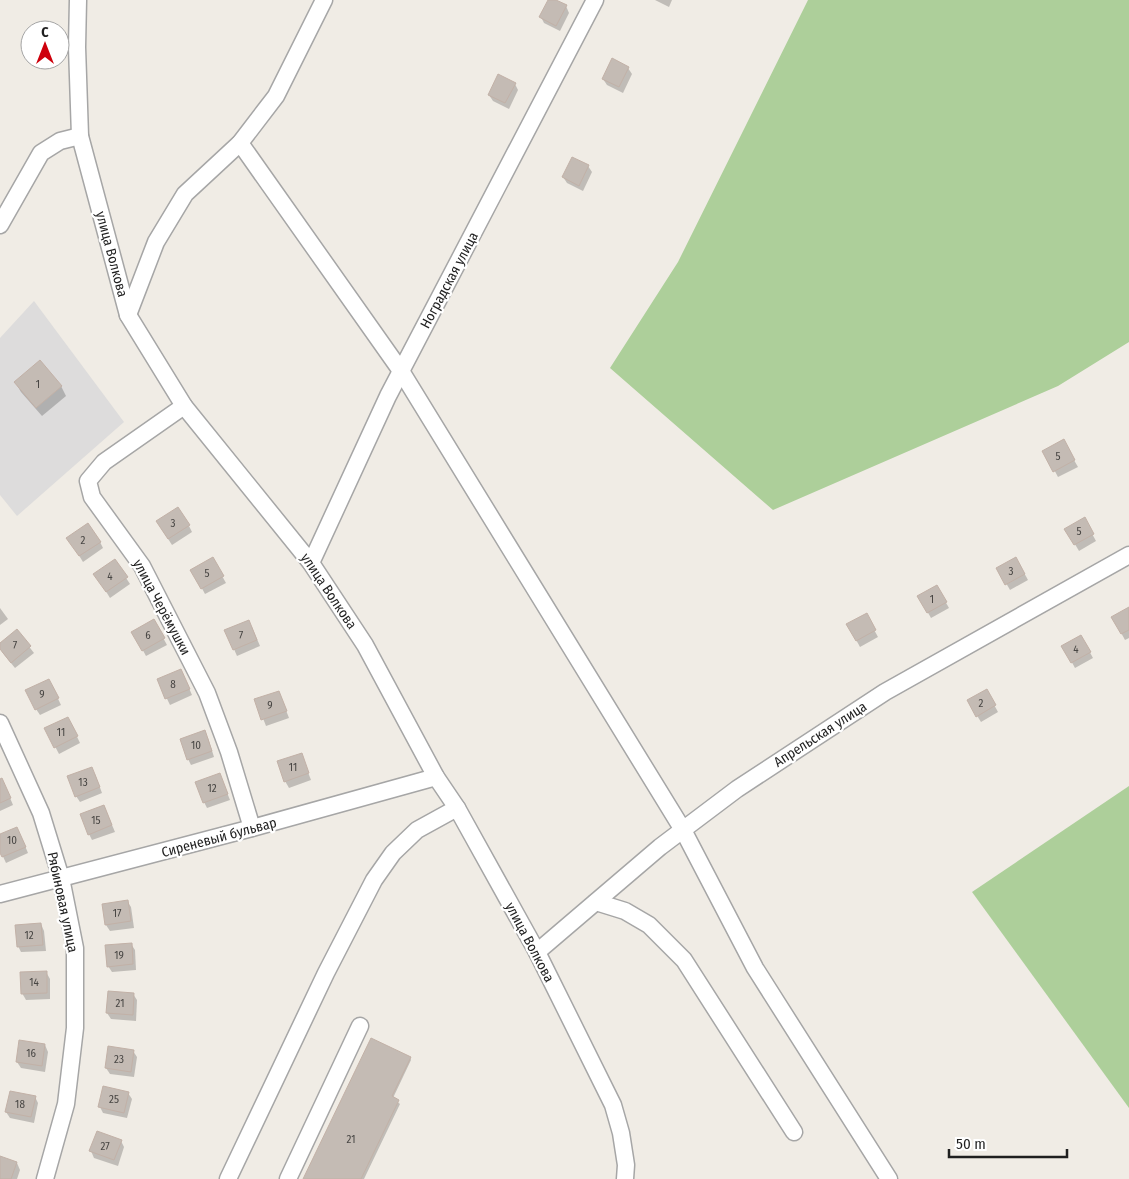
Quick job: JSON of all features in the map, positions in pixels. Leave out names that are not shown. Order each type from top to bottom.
[{"type":"street","name":"улица Волкова","points":[[78,0],[77,47],[80,136],[128,315],[184,406],[311,563],[365,646],[436,777],[457,808],[537,952],[613,1105],[621,1132],[626,1165],[625,1179]]},
{"type":"street","points":[[128,315],[156,242],[185,194],[240,143],[276,96],[324,0]]},
{"type":"street","name":"Ноградская улица","points":[[311,563],[401,371],[595,0]]},
{"type":"street","points":[[0,225],[41,153],[60,141],[80,136]]},
{"type":"street","points":[[240,143],[401,371],[683,830],[755,968],[889,1179]]},
{"type":"street","name":"улица Черёмушки","points":[[184,406],[104,462],[88,481],[92,497],[142,566],[207,693],[229,752],[252,828]]},
{"type":"street","name":"Апрельская улица","points":[[537,952],[660,847],[737,789],[885,692],[1129,555]]},
{"type":"street","name":"Рябиновая улица","points":[[0,723],[41,813],[61,878],[75,948],[75,1028],[66,1104],[46,1179]]},
{"type":"street","name":"Сиреневый бульвар","points":[[0,894],[252,828],[436,777]]},
{"type":"street","points":[[228,1179],[326,973],[374,880],[393,853],[418,830],[457,808]]},
{"type":"street","points":[[596,902],[626,911],[649,925],[684,960],[794,1132]]},
{"type":"street","points":[[288,1179],[360,1026]]},
{"type":"shaded area","points":[[34,301],[124,422],[17,516],[0,495],[0,338]]},
{"type":"green space","points":[[808,0],[1129,0],[1129,342],[1058,386],[773,510],[610,368],[678,262]]},
{"type":"green space","points":[[1129,786],[1129,1108],[972,892]]},
{"type":"building","points":[[548,0],[556,0],[567,5],[556,26],[539,17]]},
{"type":"building","points":[[612,58],[629,67],[619,87],[602,79]]},
{"type":"building","points":[[498,74],[516,83],[505,103],[488,95]]},
{"type":"building","points":[[572,157],[589,165],[579,186],[562,177]]},
{"type":"building","points":[[40,360],[62,386],[36,408],[14,382]]},
{"type":"building","points":[[1064,439],[1075,460],[1053,472],[1042,451]]},
{"type":"building","points":[[178,507],[190,525],[168,539],[156,521]]},
{"type":"building","points":[[1085,517],[1094,534],[1074,545],[1064,529]]},
{"type":"building","points":[[88,523],[101,542],[79,556],[66,538]]},
{"type":"building","points":[[213,557],[224,576],[201,589],[190,570]]},
{"type":"building","points":[[1016,557],[1025,574],[1005,585],[996,568]]},
{"type":"building","points":[[115,559],[128,577],[106,592],[93,574]]},
{"type":"building","points":[[937,585],[947,602],[927,613],[917,596]]},
{"type":"building","points":[[1129,607],[1129,630],[1121,634],[1111,617]]},
{"type":"building","points":[[867,613],[876,630],[856,641],[846,624]]},
{"type":"building","points":[[154,619],[165,638],[142,651],[131,632]]},
{"type":"building","points":[[249,620],[257,640],[233,650],[224,630]]},
{"type":"building","points":[[17,629],[31,646],[11,663],[0,649],[0,643]]},
{"type":"building","points":[[1081,635],[1091,652],[1071,663],[1061,646]]},
{"type":"building","points":[[181,669],[190,689],[165,699],[157,679]]},
{"type":"building","points":[[49,679],[59,698],[35,710],[25,690]]},
{"type":"building","points":[[987,689],[996,705],[976,717],[967,700]]},
{"type":"building","points":[[279,691],[287,711],[261,720],[254,699]]},
{"type":"building","points":[[68,717],[78,736],[54,748],[44,728]]},
{"type":"building","points":[[205,730],[212,751],[187,760],[180,739]]},
{"type":"building","points":[[302,753],[309,773],[284,782],[277,761]]},
{"type":"building","points":[[92,767],[100,787],[75,797],[67,776]]},
{"type":"building","points":[[220,773],[228,794],[203,803],[195,782]]},
{"type":"building","points":[[2,778],[11,798],[0,803],[0,779]]},
{"type":"building","points":[[104,805],[112,825],[88,835],[80,814]]},
{"type":"building","points":[[17,827],[26,847],[2,857],[0,853],[0,834]]},
{"type":"building","points":[[128,900],[131,921],[105,925],[102,904]]},
{"type":"building","points":[[41,923],[43,945],[17,947],[15,925]]},
{"type":"building","points":[[132,943],[133,964],[107,967],[105,945]]},
{"type":"building","points":[[47,971],[47,993],[21,994],[20,972]]},
{"type":"building","points":[[108,991],[134,993],[133,1015],[106,1013]]},
{"type":"building","points":[[371,1038],[411,1057],[392,1096],[399,1100],[361,1179],[303,1179]]},
{"type":"building","points":[[19,1040],[45,1044],[42,1066],[16,1062]]},
{"type":"building","points":[[108,1046],[134,1050],[131,1072],[105,1068]]},
{"type":"building","points":[[103,1086],[129,1092],[124,1113],[98,1107]]},
{"type":"building","points":[[10,1091],[36,1096],[31,1117],[5,1112]]},
{"type":"building","points":[[97,1131],[122,1140],[114,1160],[89,1151]]},
{"type":"building","points":[[0,1156],[17,1162],[11,1179],[0,1179]]}]
